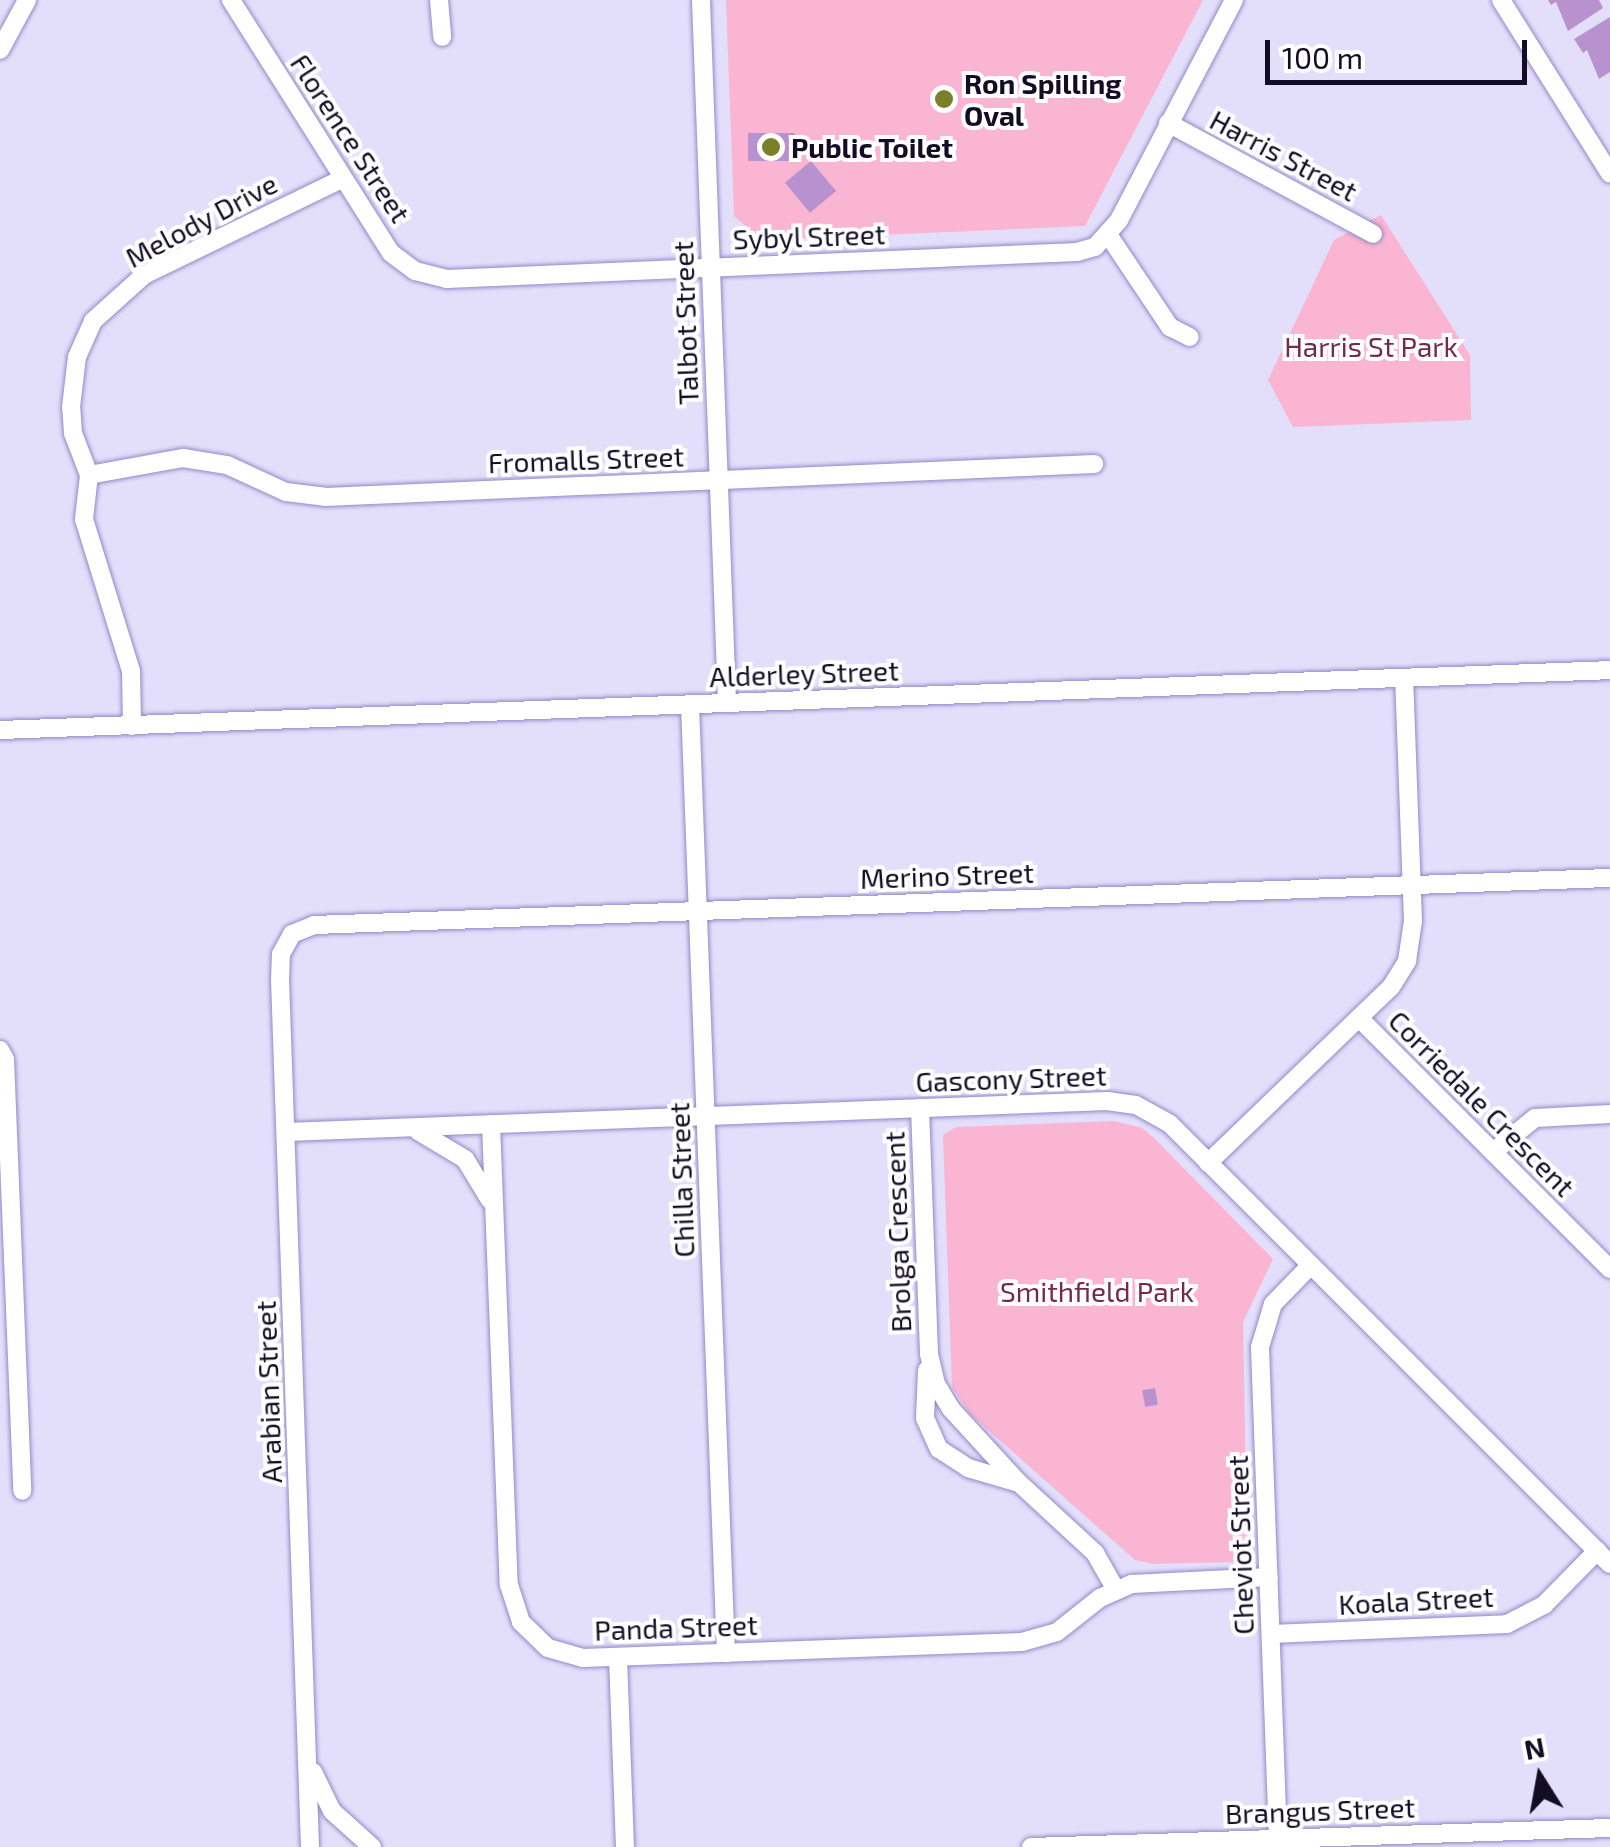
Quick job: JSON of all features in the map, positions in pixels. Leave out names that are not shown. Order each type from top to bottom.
[{"type":"street","points":[[0,50],[26,0]]},
{"type":"street","name":"Florence Street","points":[[231,0],[392,253],[415,271],[447,279]]},
{"type":"street","points":[[439,0],[442,37]]},
{"type":"street","name":"Talbot Street","points":[[702,0],[727,703]]},
{"type":"street","points":[[1190,337],[1170,327],[1109,236],[1234,0]]},
{"type":"street","points":[[1501,0],[1610,174]]},
{"type":"street","name":"Harris Street","points":[[1168,123],[1373,234]]},
{"type":"street","name":"Melody Drive","points":[[132,726],[127,655],[84,519],[89,474],[73,433],[71,407],[78,357],[92,320],[144,275],[342,179]]},
{"type":"street","name":"Sybyl Street","points":[[447,279],[1077,252],[1095,247],[1109,236]]},
{"type":"street","name":"Fromalls Street","points":[[89,474],[183,458],[227,465],[286,492],[325,497],[1094,464]]},
{"type":"street","name":"Alderley Street","points":[[0,730],[1610,670]]},
{"type":"street","points":[[1208,1163],[1391,987],[1406,961],[1413,934],[1404,678]]},
{"type":"street","name":"Chilla Street","points":[[690,704],[726,1653]]},
{"type":"street","name":"Merino Street","points":[[290,937],[314,925],[1610,878]]},
{"type":"street","name":"Arabian Street","points":[[290,937],[280,962],[310,1847]]},
{"type":"street","name":"Corriedale Crescent","points":[[1358,1018],[1610,1268]]},
{"type":"street","points":[[0,1050],[4,1059],[8,1409],[22,1491]]},
{"type":"street","name":"Gascony Street","points":[[286,1132],[1122,1102],[1160,1116],[1604,1558]]},
{"type":"street","name":"Brolga Crescent","points":[[920,1108],[929,1354],[924,1418],[939,1449],[968,1468],[1018,1482]]},
{"type":"street","points":[[1493,1152],[1535,1118],[1610,1114]]},
{"type":"street","name":"Panda Street","points":[[491,1124],[511,1598],[528,1633],[548,1648],[571,1657],[618,1657],[1033,1640],[1057,1632],[1116,1590],[1144,1582],[1269,1577]]},
{"type":"street","points":[[405,1127],[438,1138],[465,1158],[484,1185],[494,1215]]},
{"type":"street","name":"Cheviot Street","points":[[1278,1839],[1262,1332],[1279,1296],[1310,1266]]},
{"type":"street","name":"Brolga Crescent","points":[[929,1354],[944,1398],[1018,1482],[1095,1553],[1116,1590]]},
{"type":"street","name":"Koala Street","points":[[1271,1634],[1507,1624],[1544,1605],[1604,1558]]},
{"type":"street","points":[[618,1657],[624,1847]]},
{"type":"street","points":[[309,1758],[332,1810],[372,1847]]},
{"type":"street","name":"Brangus Street","points":[[1031,1847],[1610,1828]]},
{"type":"green space","points":[[726,0],[1203,0],[1085,226],[762,240],[734,216]]},
{"type":"green space","name":"Harris St Park","points":[[1381,215],[1470,355],[1471,420],[1293,427],[1268,380],[1334,240]]},
{"type":"green space","name":"Smithfield Park","points":[[1114,1121],[1142,1128],[1153,1137],[1273,1259],[1243,1322],[1247,1545],[1246,1553],[1233,1562],[1154,1564],[1135,1560],[970,1414],[952,1387],[943,1135],[956,1127]]},
{"type":"building","points":[[1548,0],[1599,0],[1603,8],[1568,31],[1556,2],[1551,5]]},
{"type":"building","points":[[1610,17],[1610,72],[1599,79],[1587,50],[1583,53],[1574,39]]},
{"type":"building","name":"Public Toilet","points":[[748,133],[795,133],[795,161],[748,161]]},
{"type":"building","points":[[811,161],[836,191],[810,213],[785,183]]},
{"type":"building","points":[[1155,1388],[1158,1405],[1145,1407],[1142,1390]]},
{"type":"place","name":"Ron Spilling Oval","points":[[944,99]]},
{"type":"place","name":"Public Toilet","points":[[771,147]]}]
